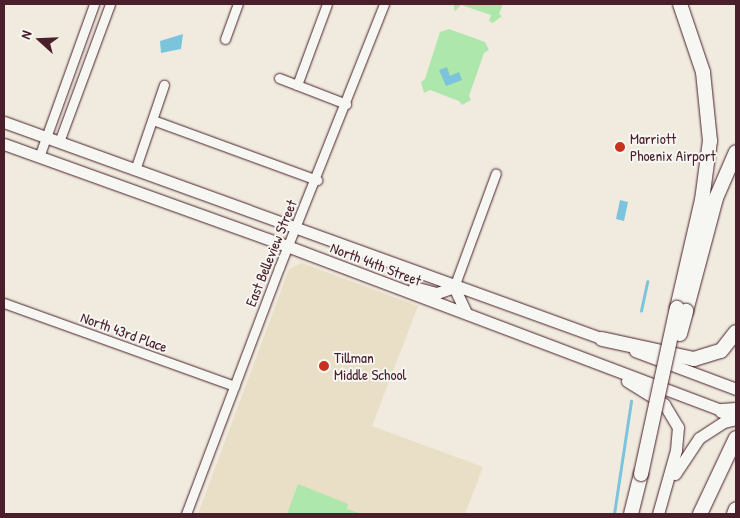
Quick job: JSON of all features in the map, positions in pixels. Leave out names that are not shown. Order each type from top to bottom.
[{"type":"highway","points":[[680,4],[702,65],[710,129],[706,183],[682,309]]},
{"type":"highway","points":[[631,514],[682,309],[716,198],[736,152]]},
{"type":"highway","points":[[602,339],[694,359],[721,351],[736,332]]},
{"type":"highway","points":[[722,411],[736,410]]},
{"type":"highway","points":[[700,514],[736,438]]},
{"type":"highway","points":[[734,514],[736,509]]},
{"type":"main road","name":"North 44th Street","points":[[4,122],[454,287],[602,339],[734,389]]},
{"type":"main road","name":"North 44th Street","points":[[4,144],[466,313],[736,418]]},
{"type":"main road","points":[[361,274],[437,293],[454,287],[466,313]]},
{"type":"main road","points":[[601,366],[664,404],[676,422],[676,450],[658,514]]},
{"type":"main road","points":[[658,514],[680,463],[694,443],[712,429],[736,418]]},
{"type":"street","points":[[39,157],[94,4]]},
{"type":"street","points":[[59,142],[110,4]]},
{"type":"street","points":[[225,38],[238,4]]},
{"type":"street","points":[[297,85],[328,4]]},
{"type":"street","name":"East Belleview Street","points":[[186,514],[287,246],[317,180],[384,4]]},
{"type":"street","points":[[279,78],[346,104]]},
{"type":"street","points":[[135,170],[164,85]]},
{"type":"street","points":[[153,120],[317,180]]},
{"type":"street","points":[[454,287],[496,173]]},
{"type":"street","name":"North 43rd Place","points":[[4,303],[234,386]]},
{"type":"shaded area","name":"Tillman Middle School","points":[[302,263],[418,306],[372,426],[483,467],[465,514],[198,514],[289,269]]},
{"type":"green space","points":[[453,4],[503,4],[499,14],[502,16],[493,23],[489,21],[491,15],[461,5],[455,11]]},
{"type":"green space","points":[[449,29],[485,42],[489,50],[484,53],[469,96],[471,100],[462,105],[459,101],[430,90],[424,93],[421,82],[425,79],[440,32]]},
{"type":"green space","points":[[298,484],[348,504],[347,509],[362,514],[287,514]]},
{"type":"water","points":[[183,34],[181,49],[161,53],[160,41]]},
{"type":"water","points":[[447,67],[450,76],[459,72],[462,80],[446,86],[439,70]]},
{"type":"water","points":[[620,200],[628,202],[624,221],[616,219]]},
{"type":"waterway","points":[[641,311],[647,282]]},
{"type":"waterway","points":[[614,514],[631,401]]},
{"type":"place","name":"Marriott Phoenix Airport","points":[[620,147]]},
{"type":"place","name":"Tillman Middle School","points":[[324,366]]}]
